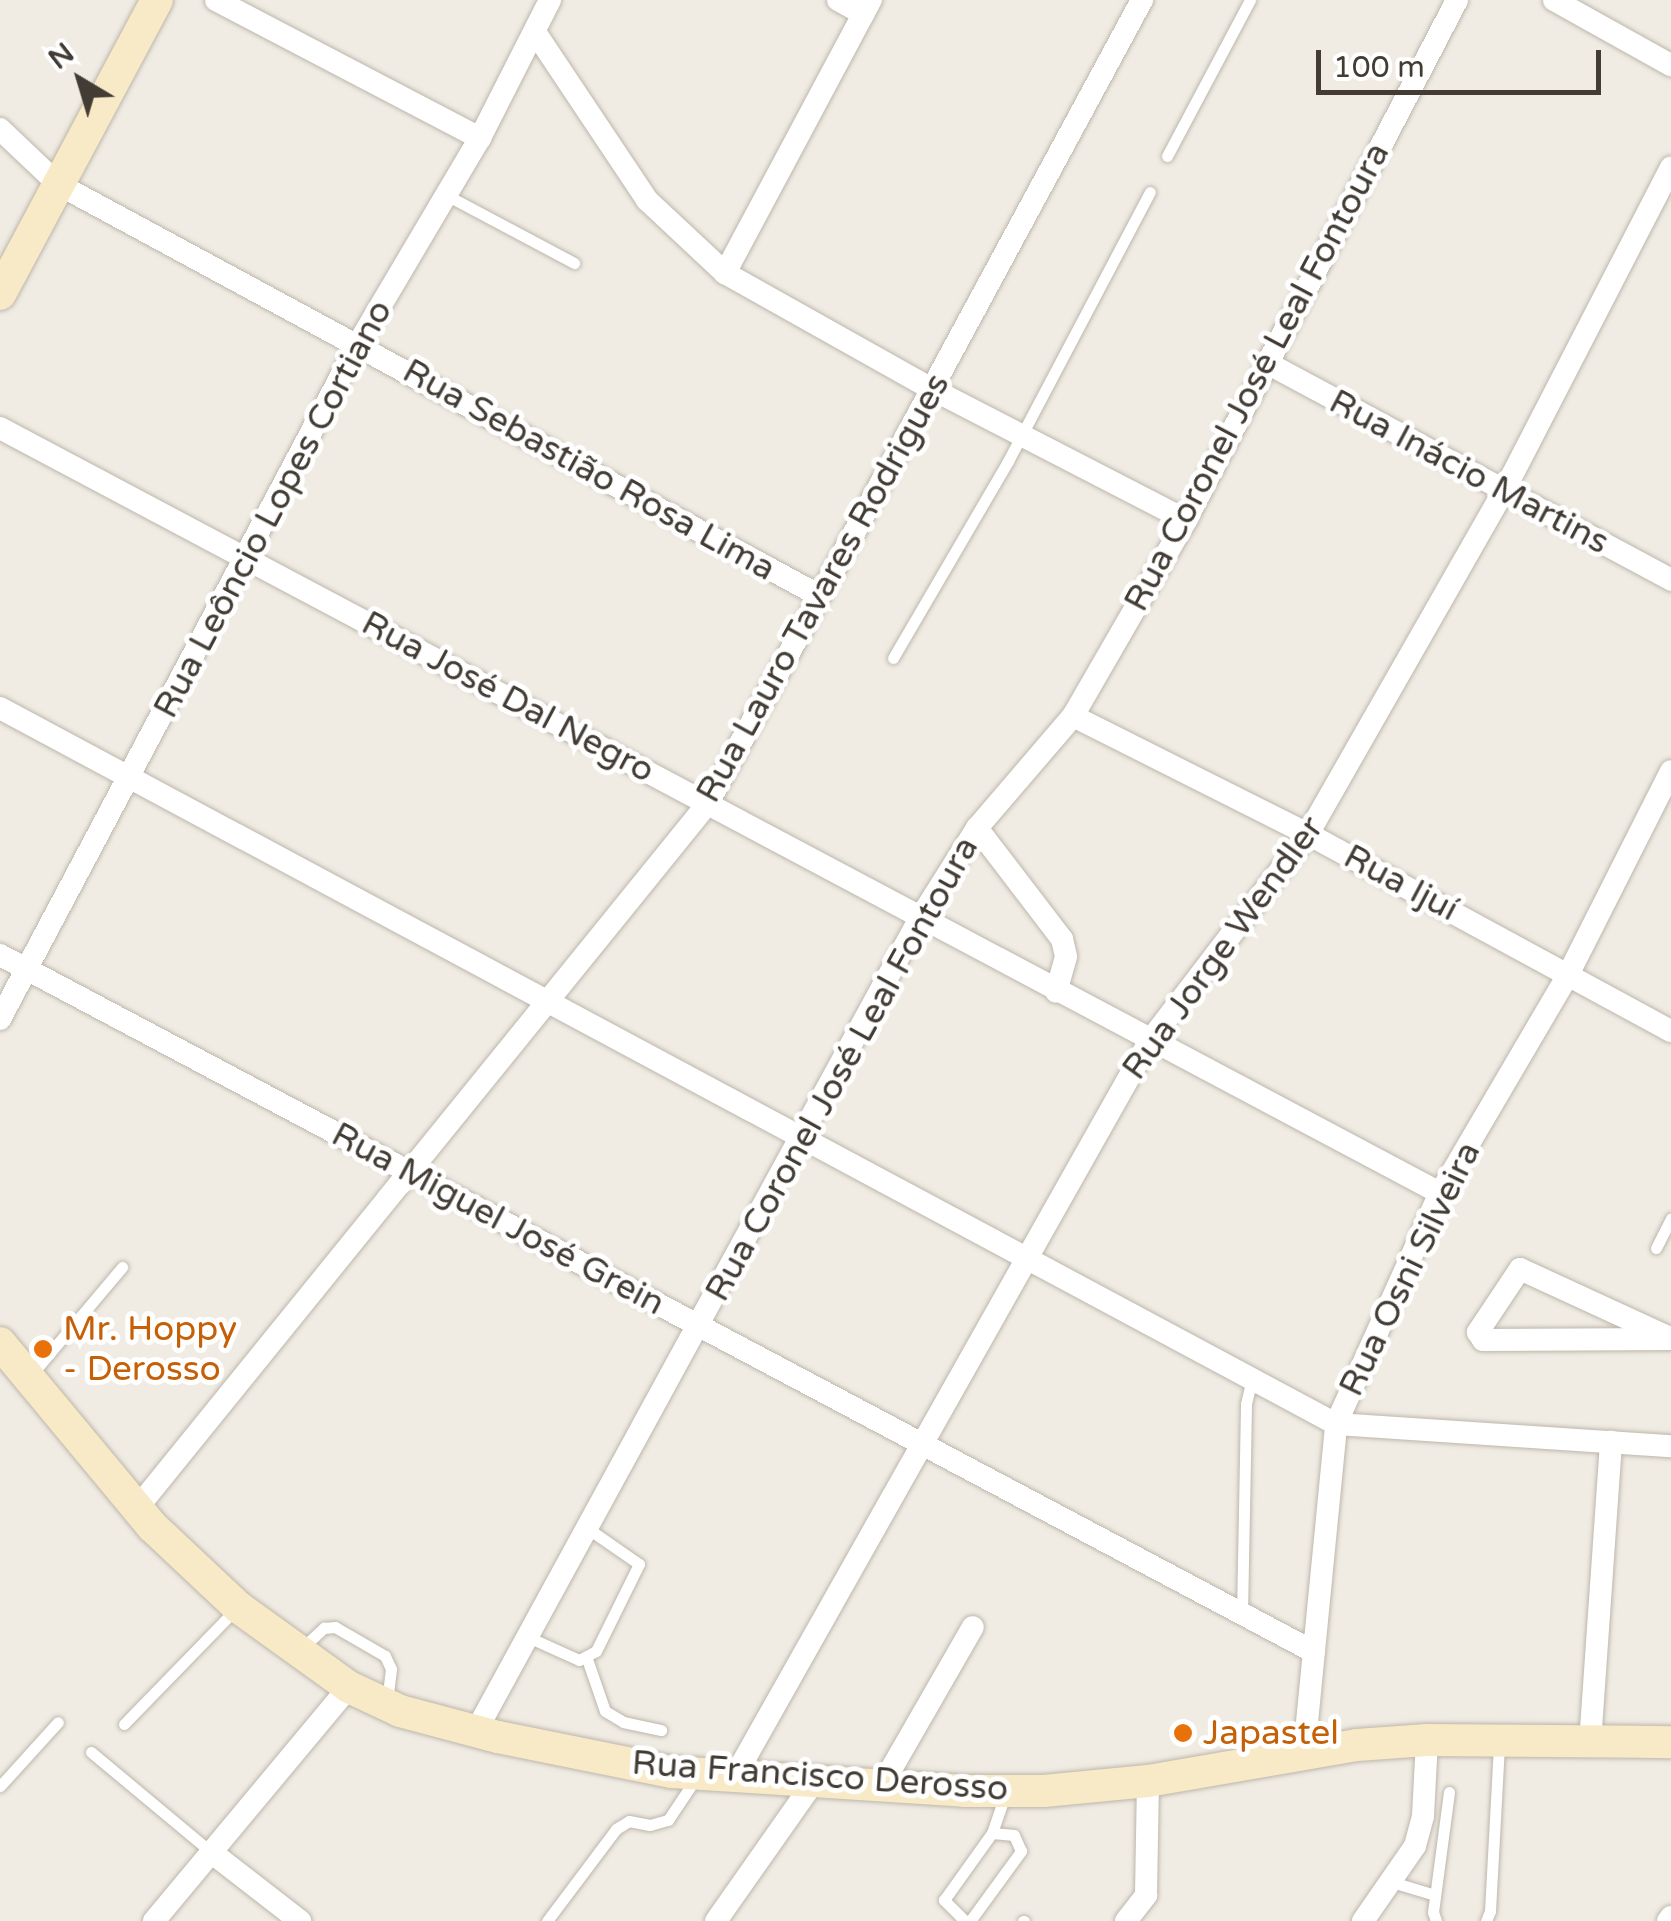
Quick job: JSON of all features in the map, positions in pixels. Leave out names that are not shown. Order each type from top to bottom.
[{"type":"main road","points":[[0,294],[157,0]]},
{"type":"main road","name":"Rua Francisco Derosso","points":[[0,1342],[138,1508],[238,1607],[349,1687],[386,1704],[476,1731],[698,1774],[1006,1791],[1148,1781],[1304,1753],[1428,1740],[1671,1742]]},
{"type":"street","points":[[216,0],[480,138]]},
{"type":"street","name":"Rua Leôncio Lopes Cortiano","points":[[0,1020],[358,344],[448,196],[550,0]]},
{"type":"street","points":[[725,273],[867,7],[838,0]]},
{"type":"street","name":"Rua Lauro Tavares Rodrigues","points":[[138,1508],[708,804],[1142,0]]},
{"type":"street","points":[[1428,0],[1454,6]]},
{"type":"street","points":[[1554,0],[1671,65]]},
{"type":"street","name":"Rua Coronel José Leal Fontoura","points":[[476,1731],[799,1133],[920,918],[977,828],[1073,716],[1186,520],[1454,6]]},
{"type":"street","points":[[535,32],[647,200],[725,273],[932,390],[1186,520]]},
{"type":"street","name":"Rua Sebastião Rosa Lima","points":[[0,130],[58,184],[820,596]]},
{"type":"street","name":"Rua Jorge Wendler","points":[[735,1776],[1149,1042],[1308,834],[1504,491],[1671,168]]},
{"type":"street","name":"Rua Inácio Martins","points":[[1267,363],[1671,580]]},
{"type":"street","name":"Rua José Dal Negro","points":[[0,428],[1149,1042],[1440,1193]]},
{"type":"street","points":[[0,708],[1336,1424],[1671,1446]]},
{"type":"street","name":"Rua Ijuí","points":[[1073,716],[1308,834],[1671,1030]]},
{"type":"street","name":"Rua Osni Silveira","points":[[1304,1753],[1336,1424],[1440,1193],[1569,973],[1671,771]]},
{"type":"street","points":[[977,828],[1062,939],[1066,958],[1056,992]]},
{"type":"street","name":"Rua Miguel José Grein","points":[[0,954],[1314,1652]]},
{"type":"street","points":[[1520,1269],[1670,1339],[1483,1340],[1478,1332],[1520,1269]]},
{"type":"street","points":[[1590,1743],[1611,1442]]},
{"type":"street","points":[[882,1785],[973,1627]]},
{"type":"street","points":[[154,1921],[349,1687]]},
{"type":"street","points":[[1363,1921],[1415,1846],[1423,1816],[1428,1740]]},
{"type":"street","points":[[716,1921],[814,1780]]},
{"type":"street","points":[[1126,1921],[1146,1895],[1148,1781]]},
{"type":"street","points":[[212,1852],[300,1921]]},
{"type":"lane","points":[[1167,156],[1250,0]]},
{"type":"lane","points":[[894,658],[1021,435],[1150,192]]},
{"type":"lane","points":[[448,196],[574,263]]},
{"type":"lane","points":[[1656,1248],[1671,1219]]},
{"type":"lane","points":[[29,1377],[122,1267]]},
{"type":"lane","points":[[1242,1614],[1246,1404],[1252,1379]]},
{"type":"lane","points":[[586,1528],[639,1564],[596,1651],[588,1659]]},
{"type":"lane","points":[[124,1724],[238,1607]]},
{"type":"lane","points":[[299,1651],[324,1628],[335,1628],[384,1656],[391,1670],[386,1704]]},
{"type":"lane","points":[[528,1636],[588,1659]]},
{"type":"lane","points":[[588,1659],[605,1710],[623,1722],[661,1730]]},
{"type":"lane","points":[[0,1786],[58,1722]]},
{"type":"lane","points":[[1486,1921],[1490,1910],[1499,1741]]},
{"type":"lane","points":[[91,1752],[212,1852]]},
{"type":"lane","points":[[547,1921],[616,1829],[629,1821],[650,1825],[668,1820],[686,1798],[698,1774]]},
{"type":"lane","points":[[992,1833],[1014,1835],[1021,1851],[967,1921],[944,1900],[992,1833],[1006,1791]]},
{"type":"lane","points":[[1436,1921],[1449,1792]]},
{"type":"lane","points":[[1392,1882],[1436,1895]]},
{"type":"place","name":"Mr. Hoppy - Derosso","points":[[43,1349]]},
{"type":"place","name":"Japastel","points":[[1183,1733]]}]
